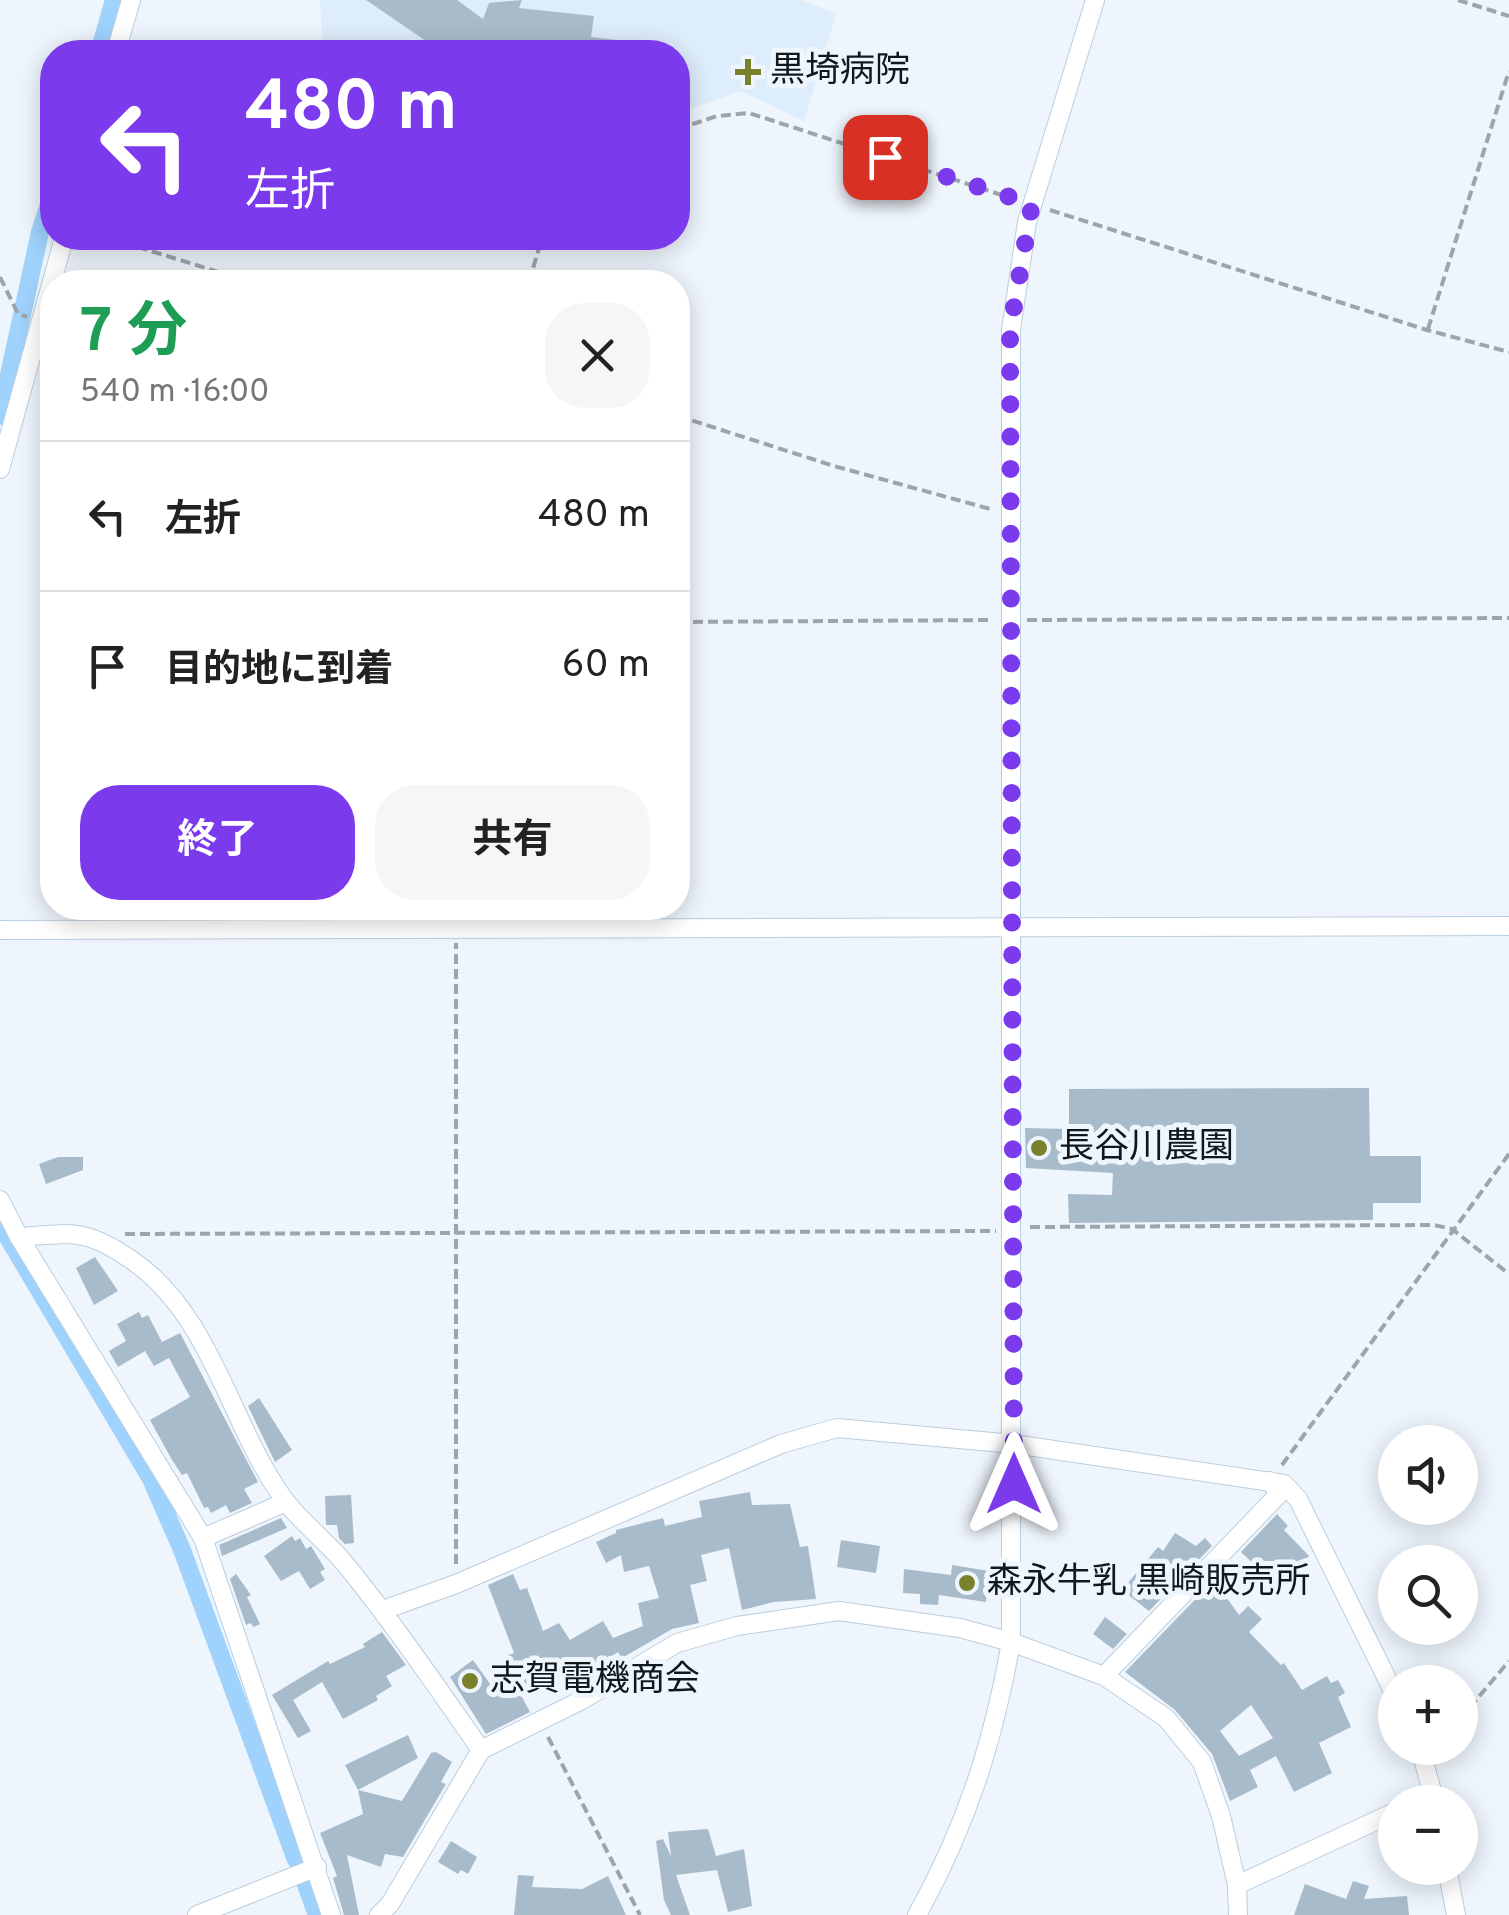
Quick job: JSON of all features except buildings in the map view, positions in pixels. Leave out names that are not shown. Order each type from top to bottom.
[{"type":"street","points":[[119,40],[131,0]]},
{"type":"street","points":[[917,1915],[951,1854],[973,1799],[996,1724],[1011,1642],[1014,1444],[1010,330],[1032,204],[1096,0]]},
{"type":"street","points":[[0,470],[40,326]]},
{"type":"street","points":[[0,930],[1509,926]]},
{"type":"street","points":[[0,1200],[18,1237],[203,1538],[317,1867],[330,1915]]},
{"type":"street","points":[[18,1237],[83,1232],[135,1262],[170,1298],[203,1345],[262,1467],[286,1502],[340,1557],[383,1610],[481,1750]]},
{"type":"street","points":[[383,1610],[456,1584],[781,1444],[837,1428],[1014,1444],[1284,1484],[1298,1499],[1380,1665]]},
{"type":"street","points":[[1104,1676],[1278,1494],[1270,1481]]},
{"type":"street","points":[[203,1538],[286,1502]]},
{"type":"street","points":[[379,1915],[390,1904],[481,1750],[540,1722],[677,1643],[737,1626],[839,1611],[960,1628],[1011,1642],[1104,1676],[1166,1718],[1202,1762],[1221,1816],[1237,1885],[1238,1915]]},
{"type":"street","points":[[1237,1885],[1378,1820]]},
{"type":"street","points":[[197,1915],[317,1867]]},
{"type":"street","points":[[1450,1885],[1456,1915]]},
{"type":"path","points":[[1458,0],[1509,16]]},
{"type":"path","points":[[1427,330],[1509,71]]},
{"type":"path","points":[[690,125],[717,116],[749,113],[1427,330],[1509,352]]},
{"type":"path","points":[[148,250],[212,270]]},
{"type":"path","points":[[0,277],[18,314],[40,322]]},
{"type":"path","points":[[690,420],[834,466],[1010,515]]},
{"type":"path","points":[[690,622],[1509,618]]},
{"type":"path","points":[[456,1584],[458,928]]},
{"type":"path","points":[[1270,1481],[1509,1154]]},
{"type":"path","points":[[83,1232],[1012,1231],[1056,1226],[1434,1225],[1452,1229],[1509,1274]]},
{"type":"path","points":[[1478,1698],[1509,1661]]},
{"type":"path","points":[[540,1722],[640,1915]]},
{"type":"shaded area","name":"黒埼病院","points":[[320,0],[802,0],[836,14],[804,121],[741,91],[690,109],[690,40],[322,40]]},
{"type":"waterway","points":[[102,40],[114,0]]},
{"type":"waterway","points":[[0,416],[40,232]]},
{"type":"waterway","points":[[0,1224],[151,1479],[182,1550],[296,1860]]},
{"type":"waterway","points":[[306,1885],[317,1915]]},
{"type":"place","name":"黒埼病院","points":[[748,72]]},
{"type":"place","name":"長谷川農園","points":[[1039,1148]]},
{"type":"place","name":"森永牛乳 黒崎販売所","points":[[967,1583]]},
{"type":"place","name":"志賀電機商会","points":[[470,1681]]},
{"type":"route","points":[[885,157],[1032,204],[1010,330],[1014,1484]]}]
